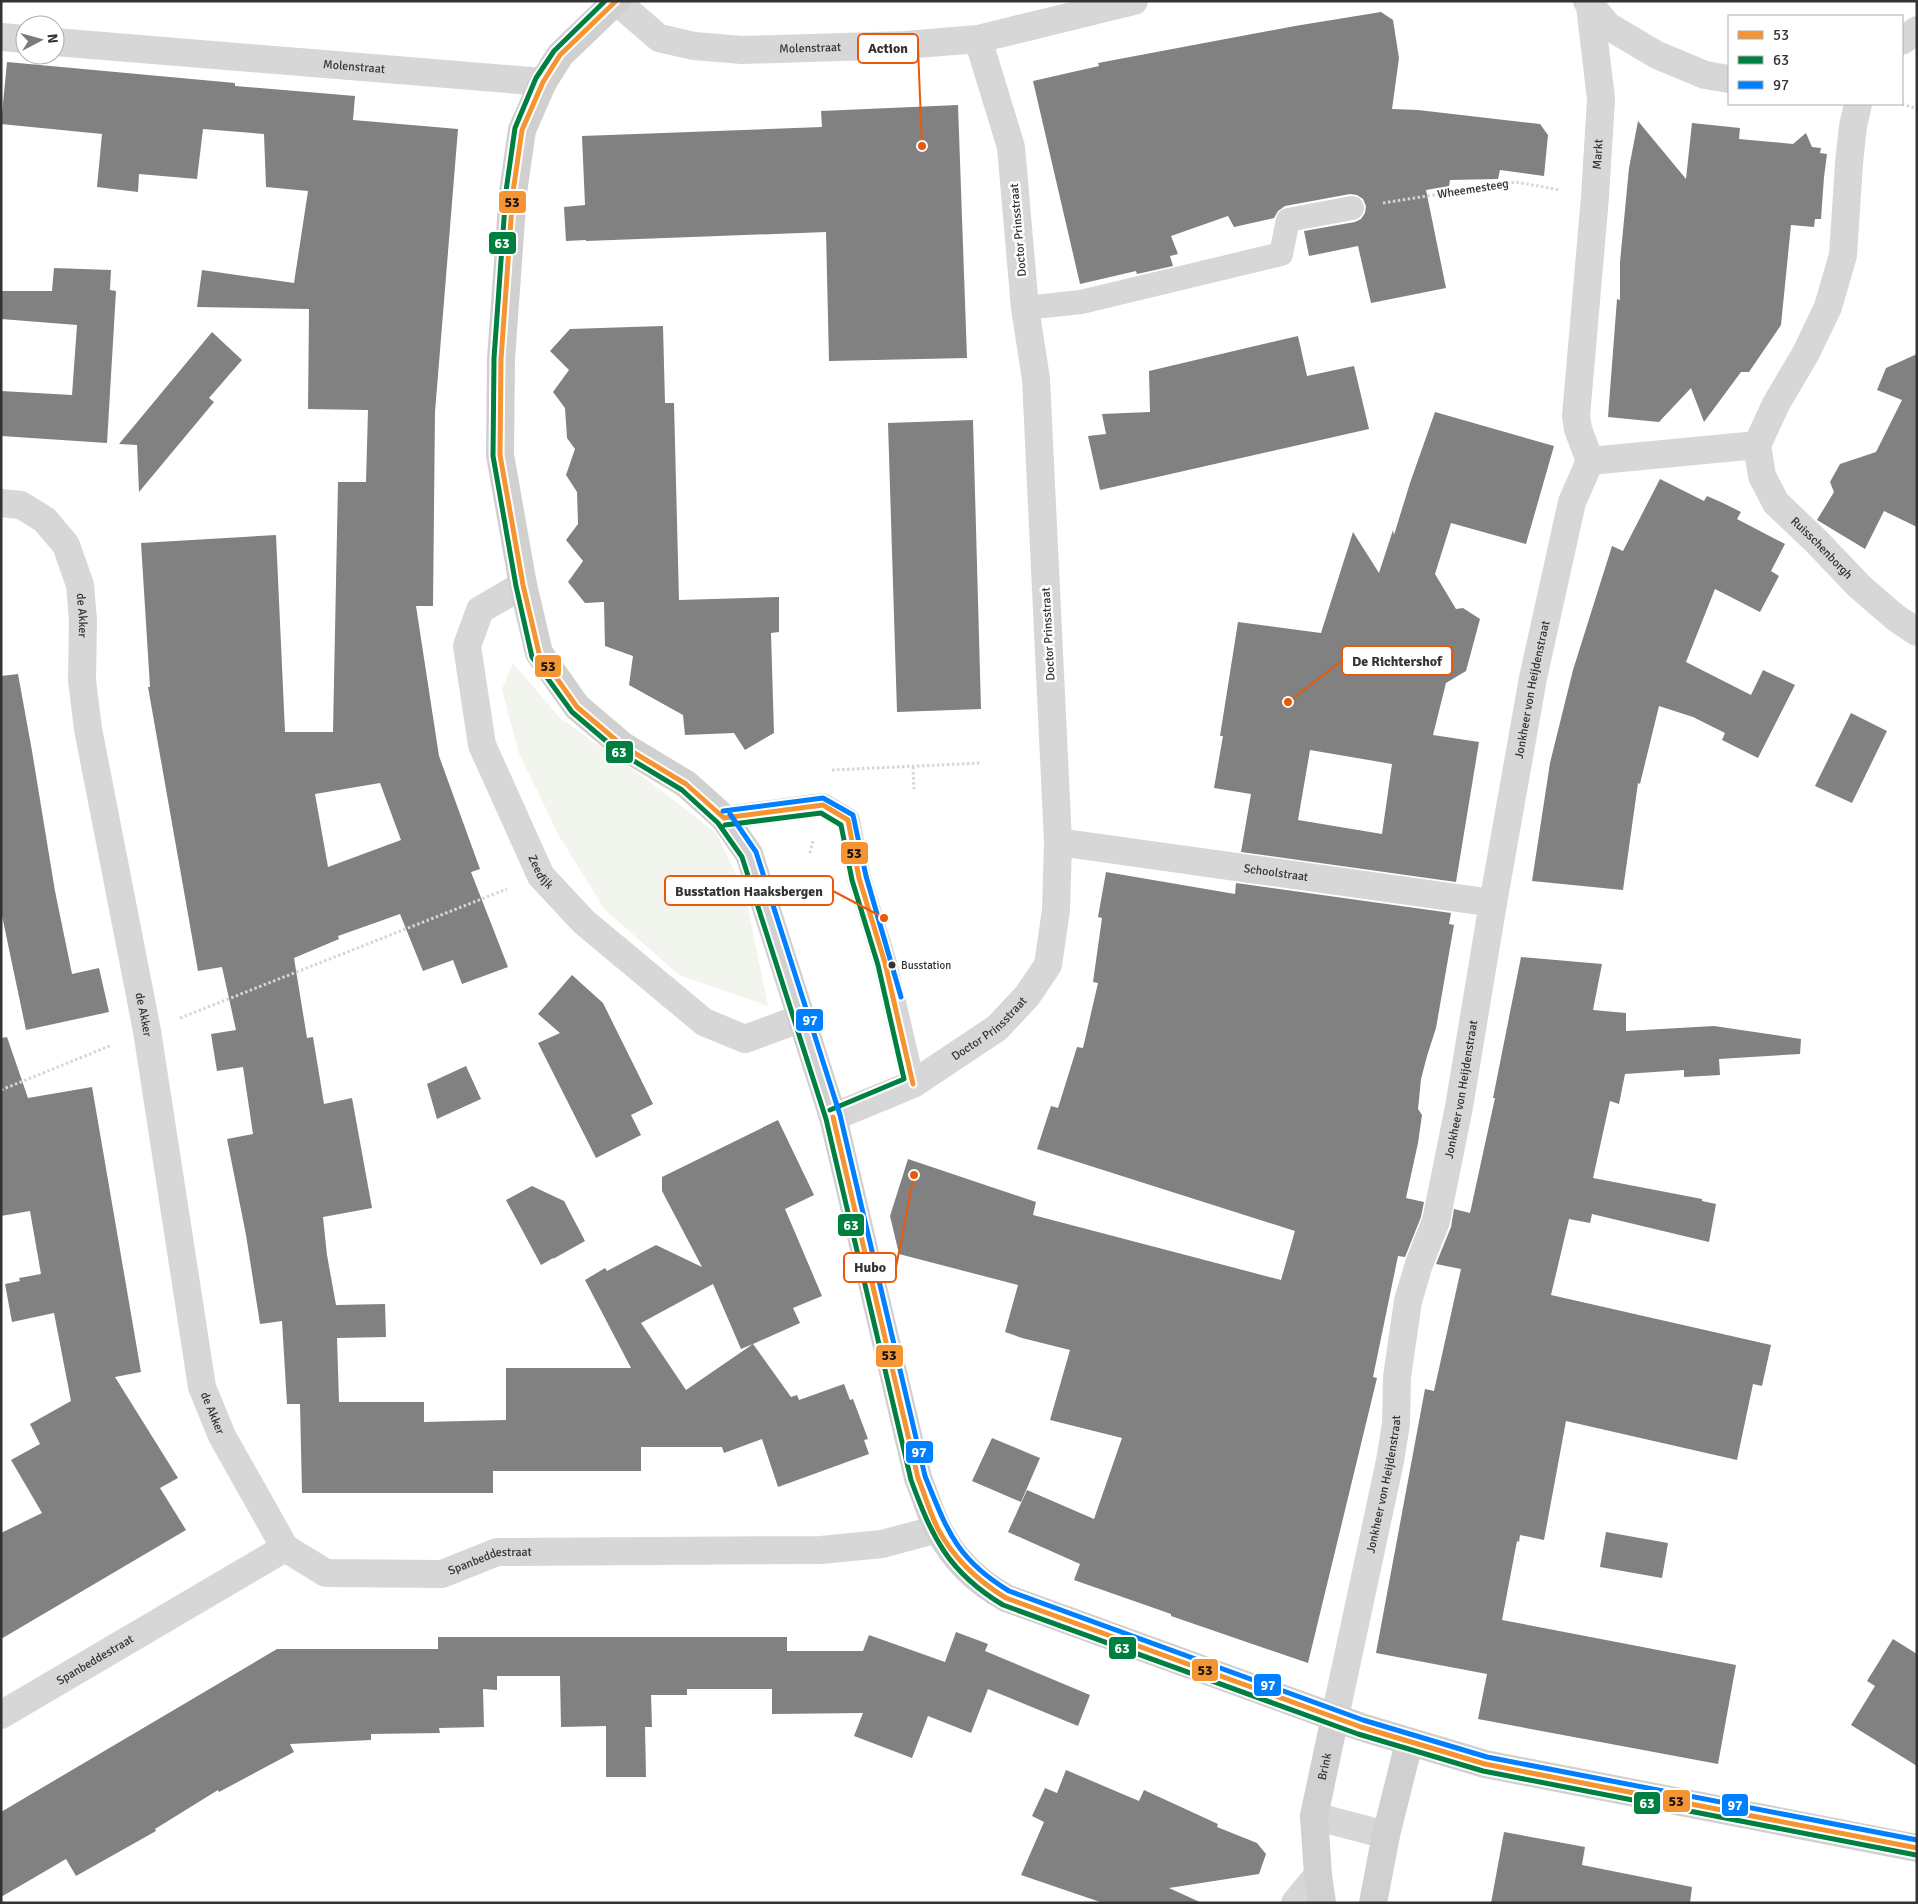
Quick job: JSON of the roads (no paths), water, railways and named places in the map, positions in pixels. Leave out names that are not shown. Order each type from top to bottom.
[{"type":"main road","name":"Molenstraat","points":[[543,82],[560,55],[616,1]]},
{"type":"main road","points":[[543,82],[522,130],[513,192],[501,359],[500,455],[522,585],[540,653],[577,707],[623,746],[686,784],[724,818],[749,854],[832,1117],[918,1478],[938,1529],[950,1548],[966,1568],[986,1587],[1006,1598],[1334,1717],[1409,1742],[1485,1764],[1917,1848]]},
{"type":"main road","name":"Brink","points":[[1322,1903],[1314,1816],[1334,1717]]},
{"type":"main road","points":[[1373,1903],[1386,1834],[1409,1742]]},
{"type":"street","name":"Molenstraat","points":[[616,1],[659,38],[694,46],[742,50],[905,45],[978,39],[1134,1]]},
{"type":"street","name":"Markt","points":[[1589,4],[1608,26],[1657,55],[1705,75],[1728,78]]},
{"type":"street","name":"Markt","points":[[1589,4],[1600,99],[1595,197],[1576,416],[1578,429],[1590,461]]},
{"type":"street","points":[[1903,41],[1917,30]]},
{"type":"street","points":[[1,38],[15,39]]},
{"type":"street","name":"Doctor Prinsstraat","points":[[832,1117],[913,1084],[997,1028],[1027,996],[1048,964],[1056,910],[1058,842],[1036,379],[1025,308],[1011,147],[978,39]]},
{"type":"street","name":"Molenstraat","points":[[65,43],[543,82]]},
{"type":"street","points":[[1590,461],[1757,445],[1776,404],[1806,353],[1828,307],[1843,254],[1849,163],[1853,126],[1858,105]]},
{"type":"street","name":"Ruisschenborgh","points":[[1757,445],[1762,476],[1776,503],[1860,587],[1896,618],[1917,632]]},
{"type":"street","name":"Jonkheer von Heijdenstraat","points":[[1334,1717],[1390,1461],[1396,1424],[1397,1377],[1408,1301],[1419,1264],[1436,1221],[1459,1107],[1492,903],[1532,678],[1572,502],[1590,461]]},
{"type":"street","name":"de Akker","points":[[1,503],[20,505],[45,520],[66,546],[80,585],[83,620],[82,680],[88,729],[146,1031],[202,1387],[222,1436],[285,1548]]},
{"type":"street","name":"Zeedijk","points":[[522,585],[480,610],[467,646],[482,745],[540,876],[584,922],[704,1022],[745,1039],[802,1018]]},
{"type":"street","name":"Schoolstraat","points":[[1058,842],[1492,903]]},
{"type":"street","name":"Spanbeddestraat","points":[[1,1715],[285,1548],[326,1574],[442,1574],[498,1552],[821,1550],[882,1544],[938,1529]]},
{"type":"street","points":[[1314,1816],[1386,1834]]},
{"type":"street","points":[[1295,1903],[1318,1875]]},
{"type":"lane","points":[[1025,308],[1081,302],[1282,254],[1288,220],[1352,208]]},
{"type":"lane","points":[[724,818],[823,805],[848,820],[859,878],[892,990],[913,1084]]},
{"type":"place","name":"Action","points":[[922,146]]},
{"type":"place","name":"De Richtershof","points":[[1288,702]]},
{"type":"place","name":"Busstation Haaksbergen","points":[[884,918]]},
{"type":"place","name":"Busstation","points":[[892,965]]},
{"type":"place","name":"Hubo","points":[[914,1175]]}]
